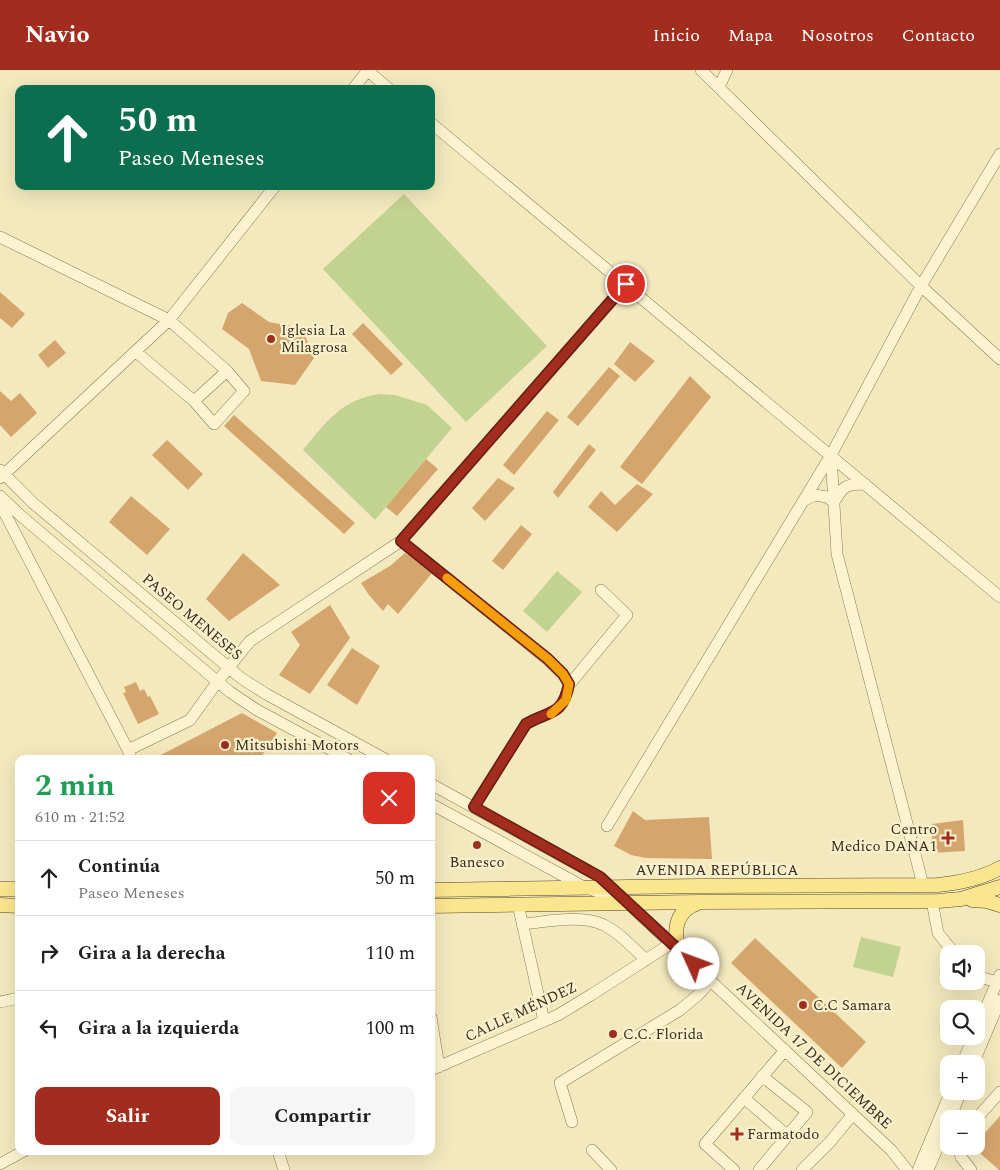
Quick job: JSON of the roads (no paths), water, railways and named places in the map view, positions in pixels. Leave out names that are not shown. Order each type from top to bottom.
[{"type":"main road","name":"AVENIDA REPÚBLICA","points":[[435,890],[924,885],[958,883],[1000,868]]},
{"type":"main road","points":[[961,899],[1000,887]]},
{"type":"main road","points":[[0,889],[15,889]]},
{"type":"main road","name":"AVENIDA REPÚBLICA","points":[[435,906],[932,901],[961,899]]},
{"type":"main road","points":[[961,899],[987,901],[1000,905]]},
{"type":"main road","points":[[676,947],[677,923],[688,908],[702,902]]},
{"type":"main road","points":[[0,905],[15,906]]},
{"type":"street","points":[[356,85],[367,70],[384,85]]},
{"type":"street","points":[[702,70],[921,286],[1000,358]]},
{"type":"street","points":[[719,86],[727,70]]},
{"type":"street","points":[[435,126],[1000,597]]},
{"type":"street","points":[[607,826],[831,456],[921,286],[1000,154]]},
{"type":"street","points":[[1,474],[169,320],[272,190]]},
{"type":"street","points":[[0,237],[169,320],[226,372],[244,392],[214,424],[194,401],[136,352]]},
{"type":"street","points":[[0,504],[130,754],[190,720],[250,641],[401,541],[626,284]]},
{"type":"street","points":[[194,401],[226,372]]},
{"type":"street","points":[[831,456],[837,554],[924,885]]},
{"type":"street","name":"PASEO MENESES","points":[[1,474],[230,668],[266,694],[378,755]]},
{"type":"street","points":[[834,502],[842,489],[850,484],[865,484]]},
{"type":"street","points":[[805,500],[814,495],[827,497],[834,502]]},
{"type":"street","points":[[0,496],[21,516],[230,692],[257,710],[341,755]]},
{"type":"street","points":[[401,541],[548,659],[563,674],[569,684]]},
{"type":"street","points":[[474,807],[526,724],[536,718],[551,714],[566,700],[569,684],[627,615],[601,590]]},
{"type":"street","points":[[435,786],[596,874],[629,903]]},
{"type":"street","points":[[435,806],[584,887],[629,903]]},
{"type":"street","points":[[932,901],[938,932],[948,945]]},
{"type":"street","name":"AVENIDA 17 DE DICIEMBRE","points":[[629,903],[854,1114],[891,1150],[907,1170]]},
{"type":"street","points":[[518,904],[544,1021]]},
{"type":"street","points":[[522,924],[571,920],[596,922],[612,930],[646,960]]},
{"type":"street","name":"CALLE MÉNDEZ","points":[[435,1068],[544,1021],[573,1006],[646,960],[676,947]]},
{"type":"street","points":[[985,977],[998,979],[985,1010]]},
{"type":"street","points":[[572,1122],[560,1083],[680,1010],[711,981]]},
{"type":"street","points":[[0,1002],[15,999]]},
{"type":"street","points":[[977,1055],[1000,1000]]},
{"type":"street","points":[[734,1170],[705,1144],[785,1050]]},
{"type":"street","points":[[759,1170],[807,1112],[762,1076]]},
{"type":"street","points":[[984,1110],[1000,1092]]},
{"type":"street","points":[[744,1098],[788,1136]]},
{"type":"street","points":[[922,1169],[948,1100]]},
{"type":"street","points":[[802,1170],[854,1114]]},
{"type":"street","points":[[922,1169],[940,1136]]},
{"type":"street","points":[[592,1150],[611,1170]]},
{"type":"street","name":"AVENIDA 17 DE DICIEMBRE","points":[[891,1150],[922,1169]]},
{"type":"street","points":[[3,1170],[0,1165],[17,1155]]},
{"type":"street","points":[[279,1155],[284,1170]]},
{"type":"street","points":[[960,1155],[971,1170]]},
{"type":"place","name":"Iglesia La Milagrosa","points":[[271,339]]},
{"type":"place","name":"Mitsubishi Motors","points":[[225,745]]},
{"type":"place","name":"Centro Medico DANA1","points":[[948,838]]},
{"type":"place","name":"Banesco","points":[[477,845]]},
{"type":"place","name":"C.C Samara","points":[[803,1005]]},
{"type":"place","name":"C.C. Florida","points":[[613,1034]]},
{"type":"place","name":"Farmatodo","points":[[737,1134]]}]
